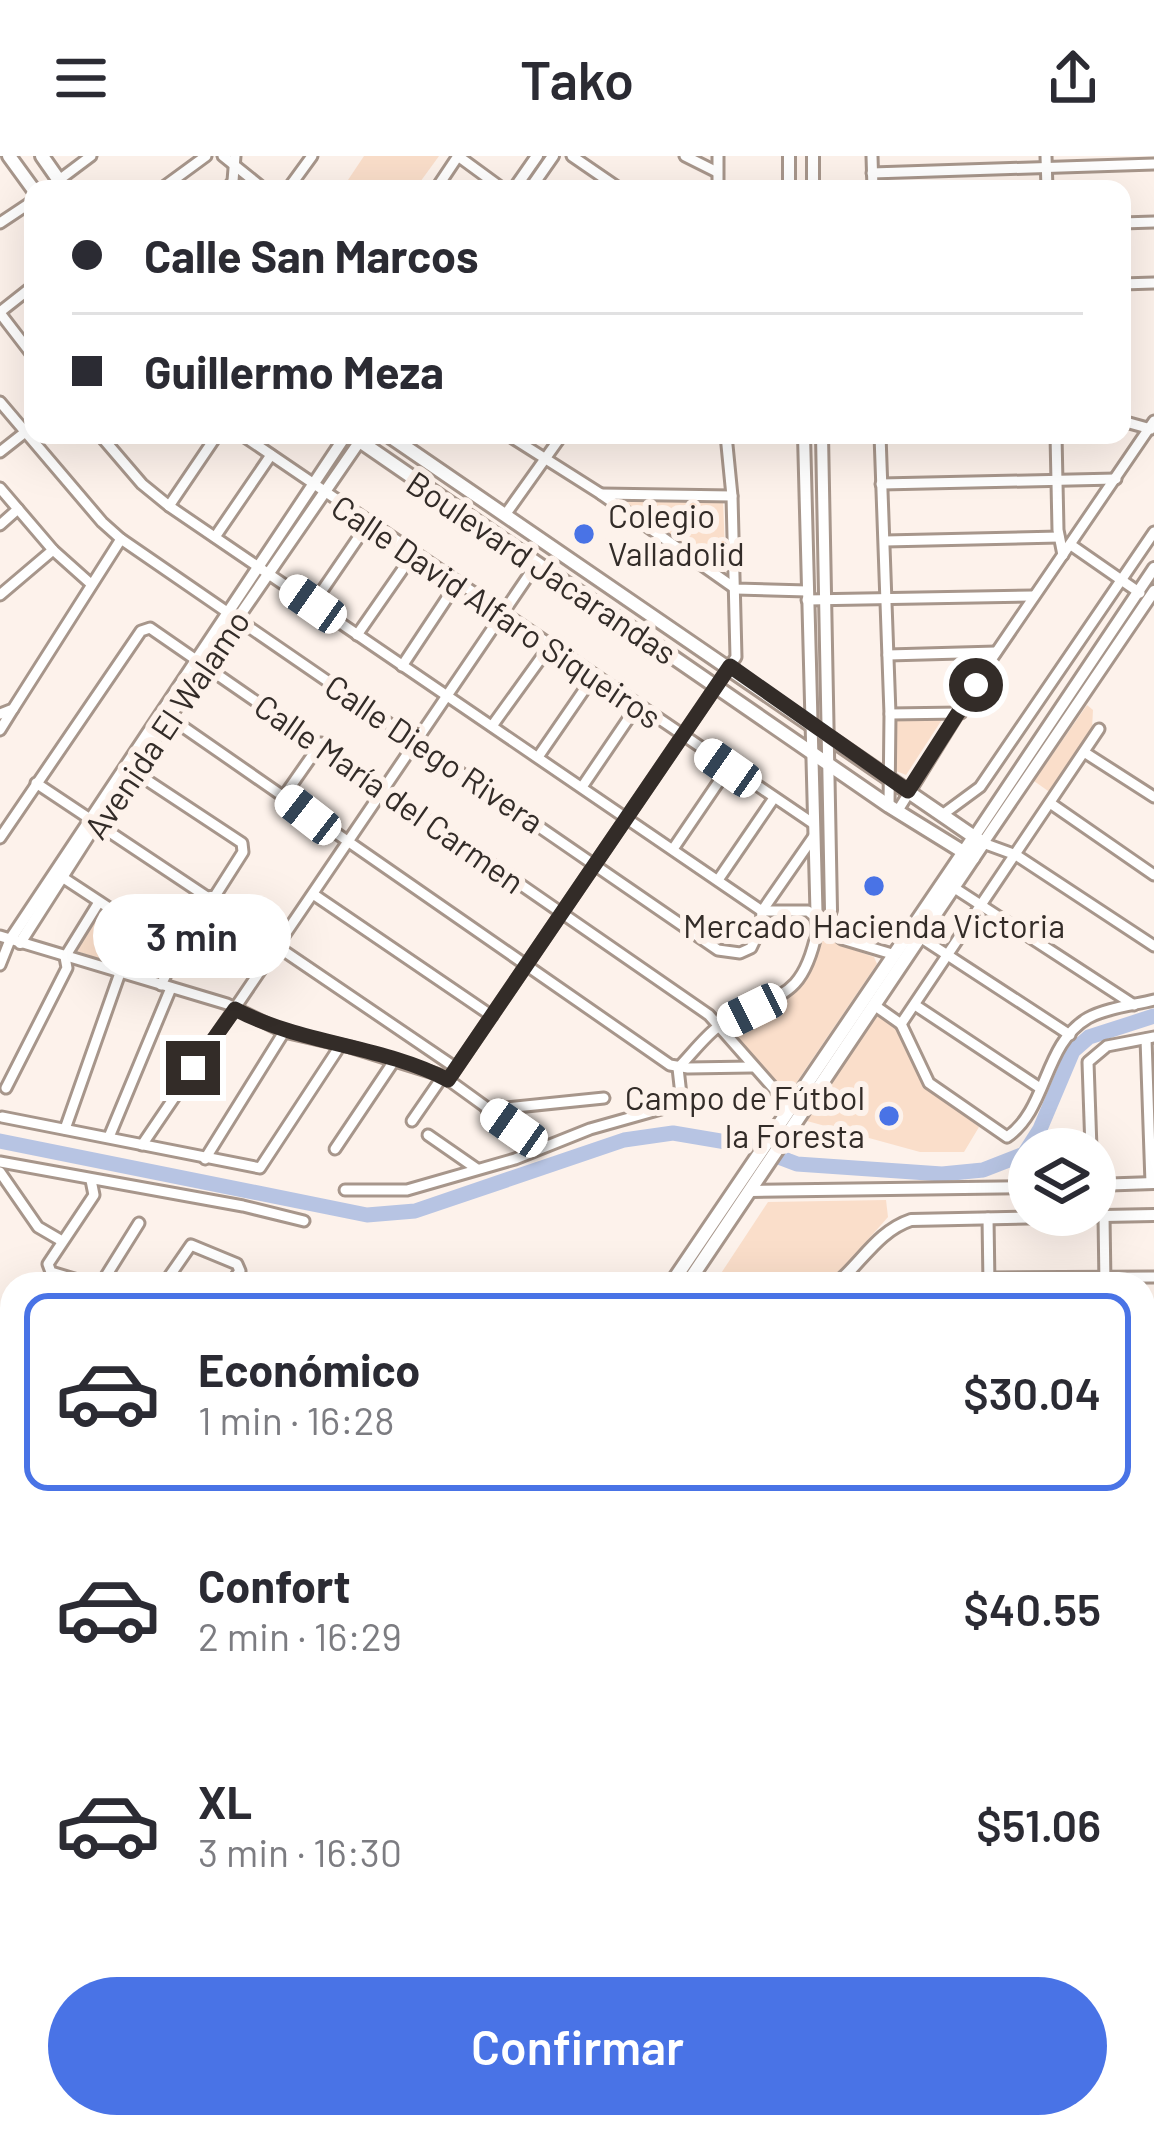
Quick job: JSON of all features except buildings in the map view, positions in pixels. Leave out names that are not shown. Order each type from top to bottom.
[{"type":"main road","name":"Boulevard Jacarandas","points":[[365,444],[968,857]]},
{"type":"main road","name":"Boulevard Jacarandas","points":[[401,444],[978,840]]},
{"type":"main road","points":[[679,1272],[735,1188],[758,1168],[874,1005],[953,887],[978,840]]},
{"type":"main road","points":[[781,1134],[791,1108],[892,954],[968,857]]},
{"type":"main road","points":[[695,1272],[751,1191],[758,1168]]},
{"type":"street","points":[[66,180],[91,156]]},
{"type":"street","points":[[173,180],[206,156]]},
{"type":"street","points":[[458,156],[491,180]]},
{"type":"street","points":[[572,156],[607,180]]},
{"type":"street","points":[[685,156],[717,172]]},
{"type":"street","points":[[717,180],[718,156]]},
{"type":"street","points":[[872,156],[872,180]]},
{"type":"street","points":[[230,159],[254,180]]},
{"type":"street","points":[[872,173],[1046,162],[1154,164]]},
{"type":"street","points":[[24,293],[0,312],[24,344]]},
{"type":"street","name":"Calle Diego Rivera","points":[[0,402],[24,423]]},
{"type":"street","points":[[893,809],[961,713],[1033,596],[1153,427]]},
{"type":"street","points":[[0,452],[24,433]]},
{"type":"street","name":"Calle Diego Rivera","points":[[42,444],[102,522],[122,539],[718,950],[740,953],[751,949],[762,911]]},
{"type":"street","points":[[108,444],[142,484],[169,506],[762,911],[815,915]]},
{"type":"street","points":[[169,506],[211,444]]},
{"type":"street","name":"Calle David Alfaro Siqueiros","points":[[255,444],[774,798],[814,830]]},
{"type":"street","name":"Avenida El Walamo","points":[[0,965],[10,942],[350,444]]},
{"type":"street","points":[[521,444],[736,590],[824,600],[1033,596]]},
{"type":"street","points":[[506,514],[556,444]]},
{"type":"street","points":[[412,1121],[492,1016],[736,657],[733,496],[727,444]]},
{"type":"street","points":[[804,444],[815,915],[821,928],[842,939],[892,954]]},
{"type":"street","points":[[678,1068],[718,1027],[786,993],[806,968],[831,910],[822,444]]},
{"type":"street","points":[[880,444],[893,809]]},
{"type":"street","points":[[1056,444],[1064,557]]},
{"type":"street","points":[[215,537],[271,455]]},
{"type":"street","points":[[881,484],[1116,479]]},
{"type":"street","points":[[0,488],[53,550],[91,584]]},
{"type":"street","points":[[601,494],[733,496]]},
{"type":"street","points":[[0,525],[18,509]]},
{"type":"street","points":[[313,604],[369,522]]},
{"type":"street","points":[[942,814],[980,787],[1154,532]]},
{"type":"street","points":[[885,541],[1059,536]]},
{"type":"street","points":[[0,730],[122,539]]},
{"type":"street","points":[[1071,545],[1147,594]]},
{"type":"street","points":[[0,595],[53,550]]},
{"type":"street","points":[[357,635],[414,553]]},
{"type":"street","points":[[142,1145],[537,563]]},
{"type":"street","points":[[1154,568],[1147,594],[978,840],[1016,855],[1154,946]]},
{"type":"street","points":[[402,666],[457,583]]},
{"type":"street","name":"Calle María del Carmen","points":[[36,783],[145,628],[321,743],[709,1015],[791,1108]]},
{"type":"street","points":[[492,726],[549,646]]},
{"type":"street","points":[[888,655],[996,652]]},
{"type":"street","points":[[538,757],[593,677]]},
{"type":"street","points":[[582,787],[637,706]]},
{"type":"street","points":[[0,714],[14,710]]},
{"type":"street","points":[[890,714],[961,713]]},
{"type":"street","points":[[166,715],[678,1068],[752,1067]]},
{"type":"street","points":[[901,1024],[1099,729]]},
{"type":"street","points":[[284,796],[321,743]]},
{"type":"street","points":[[1084,752],[1154,797]]},
{"type":"street","points":[[0,838],[36,783],[212,898],[245,848],[129,768]]},
{"type":"street","points":[[673,849],[728,768]]},
{"type":"street","points":[[718,880],[774,798]]},
{"type":"street","points":[[1050,803],[1154,875]]},
{"type":"street","points":[[762,911],[814,830]]},
{"type":"street","points":[[58,874],[172,950],[174,958],[109,1137]]},
{"type":"street","points":[[953,887],[1134,1005]]},
{"type":"street","points":[[313,894],[492,1016]]},
{"type":"street","points":[[64,957],[99,902]]},
{"type":"street","points":[[920,937],[1070,1035]]},
{"type":"street","points":[[10,942],[166,986],[235,1009],[284,1032],[446,1078],[541,1147]]},
{"type":"street","points":[[278,946],[456,1067]]},
{"type":"street","points":[[6,1088],[68,968],[64,957]]},
{"type":"street","points":[[65,1129],[120,973]]},
{"type":"street","points":[[874,1005],[901,1024],[929,1083],[1007,1137],[1017,1130],[1055,1052],[1085,1019],[1154,1000]]},
{"type":"street","points":[[915,1005],[1040,1088]]},
{"type":"street","points":[[205,1159],[284,1032]]},
{"type":"street","points":[[1090,1128],[1088,1061],[1099,1049],[1150,1038],[1153,1183],[1116,1184]]},
{"type":"street","points":[[2,1117],[260,1168],[340,1046]]},
{"type":"street","points":[[335,1150],[394,1061]]},
{"type":"street","points":[[345,1190],[407,1190],[671,1105],[681,1095],[678,1068]]},
{"type":"street","points":[[487,1110],[604,1098]]},
{"type":"street","points":[[428,1135],[477,1169]]},
{"type":"street","points":[[0,1162],[304,1221]]},
{"type":"street","points":[[0,1172],[38,1227],[62,1241]]},
{"type":"street","points":[[59,1272],[48,1268],[94,1195],[91,1180]]},
{"type":"street","points":[[735,1188],[1008,1187]]},
{"type":"street","points":[[1116,1216],[1154,1215]]},
{"type":"street","points":[[988,1217],[989,1272]]},
{"type":"street","points":[[850,1272],[894,1226],[931,1218],[1008,1217]]},
{"type":"street","points":[[108,1272],[139,1223]]},
{"type":"street","points":[[1105,1236],[1106,1272]]},
{"type":"street","points":[[172,1272],[191,1245],[240,1267],[237,1272]]},
{"type":"shaded area","points":[[364,156],[439,156],[422,180],[348,180]]},
{"type":"shaded area","points":[[613,498],[723,500],[726,576]]},
{"type":"shaded area","points":[[1087,705],[1093,710],[1092,728],[1051,793],[1034,781]]},
{"type":"shaded area","points":[[943,718],[906,775],[894,770],[894,719]]},
{"type":"shaded area","points":[[96,914],[163,956],[149,976],[74,950]]},
{"type":"shaded area","points":[[824,930],[840,945],[874,957],[877,964],[788,1095],[729,1026],[792,993],[810,969]]},
{"type":"shaded area","points":[[878,1014],[899,1026],[922,1085],[979,1127],[964,1152],[920,1152],[807,1121]]},
{"type":"shaded area","points":[[886,1200],[888,1217],[838,1272],[722,1272],[768,1202]]},
{"type":"waterway","points":[[0,1141],[367,1215],[415,1211],[624,1140],[673,1133],[750,1146],[797,1164],[942,1174],[983,1170],[1024,1154],[1040,1129],[1073,1051],[1089,1037],[1154,1016]]},
{"type":"place","name":"Colegio Valladolid","points":[[584,534]]},
{"type":"place","name":"Mercado Hacienda Victoria","points":[[874,886]]},
{"type":"place","name":"Campo de Fútbol la Foresta","points":[[889,1116]]},
{"type":"route","points":[[193,1068],[235,1009],[284,1032],[350,1047],[448,1080],[730,666],[908,791],[976,685]]}]
